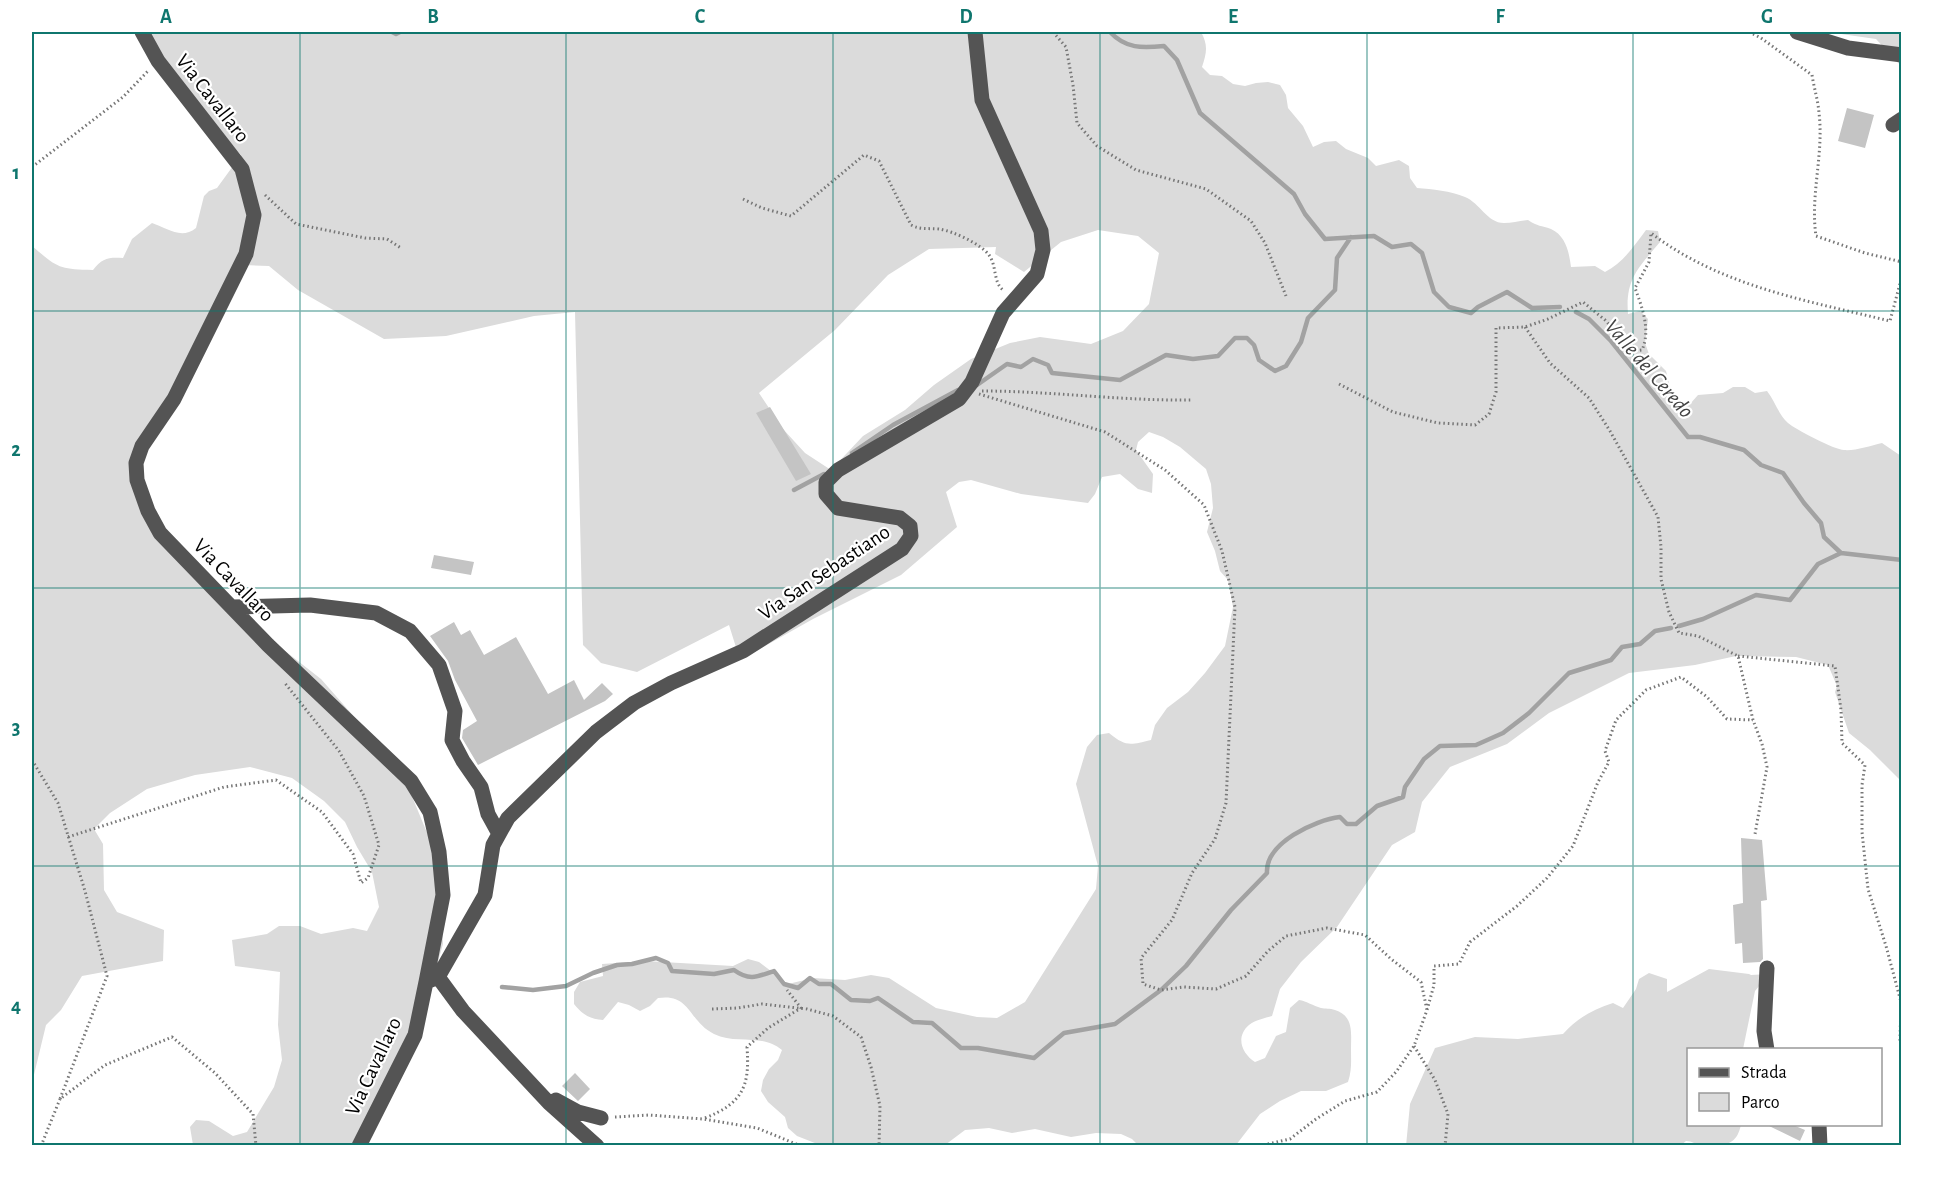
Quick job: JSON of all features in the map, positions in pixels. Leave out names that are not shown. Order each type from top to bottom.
[{"type":"street","name":"Via Cavallaro","points":[[142,32],[158,61],[242,169],[254,215],[246,254],[174,399],[142,446],[136,463],[137,480],[148,511],[160,533],[232,608],[411,781],[430,812],[439,852],[443,895],[432,979],[415,1035],[359,1146]]},
{"type":"street","name":"Via San Sebastiano","points":[[432,979],[485,895],[493,845],[508,818],[596,732],[634,703],[671,683],[743,651],[902,549],[911,536],[910,525],[900,518],[838,508],[826,494],[826,482],[838,470],[959,399],[972,382],[1003,313],[1037,274],[1043,250],[1041,231],[982,100],[975,32]]},
{"type":"street","points":[[1797,32],[1848,48],[1902,55]]},
{"type":"street","points":[[232,608],[310,604],[376,613],[410,631],[439,665],[455,711],[452,740],[463,761],[482,787],[488,814],[499,834]]},
{"type":"street","points":[[1767,968],[1764,1031],[1767,1048]]},
{"type":"street","points":[[432,979],[538,1090],[597,1146]]},
{"type":"street","points":[[538,1090],[578,1112],[601,1118]]},
{"type":"street","points":[[1819,1126],[1820,1146]]},
{"type":"path","points":[[1053,32],[1066,47],[1077,123],[1097,146],[1136,170],[1206,189],[1251,221],[1265,243],[1286,296]]},
{"type":"path","points":[[1749,32],[1761,38],[1812,75],[1820,113],[1818,172],[1813,213],[1816,236],[1865,253],[1902,262]]},
{"type":"path","points":[[32,167],[123,97],[158,61]]},
{"type":"path","points":[[743,199],[762,208],[791,216],[864,155],[879,161],[911,225],[919,229],[941,229],[972,241],[989,255],[998,285],[1004,290],[1030,282]]},
{"type":"path","points":[[246,183],[271,199],[296,224],[365,238],[387,239],[401,248]]},
{"type":"path","points":[[1340,384],[1393,412],[1438,423],[1475,425],[1489,414],[1496,392],[1496,328],[1525,327],[1583,302],[1605,320],[1633,351],[1642,350],[1646,342],[1644,312],[1635,288],[1648,262],[1651,233],[1701,264],[1772,293],[1890,321],[1902,276]]},
{"type":"path","points":[[1525,327],[1550,363],[1589,398],[1658,517],[1661,579],[1669,612],[1679,633],[1698,636],[1738,656],[1834,666],[1841,710],[1842,743],[1865,765],[1862,832],[1868,889],[1901,1002],[1900,1040],[1902,1049]]},
{"type":"path","points":[[966,391],[1024,391],[1157,400],[1191,400]]},
{"type":"path","points":[[966,391],[1105,432],[1165,470],[1204,505],[1222,551],[1235,607],[1226,803],[1215,839],[1192,873],[1172,920],[1141,958],[1143,984],[1161,990],[1184,987],[1216,989],[1246,976],[1268,951],[1286,936],[1327,928],[1365,935],[1421,982],[1427,1010]]},
{"type":"path","points":[[68,837],[224,787],[276,780],[322,813],[353,854],[361,883],[368,878],[379,845],[364,796],[339,752],[279,677],[276,652]]},
{"type":"path","points":[[1738,656],[1767,767],[1755,834]]},
{"type":"path","points":[[1260,1146],[1290,1139],[1345,1101],[1377,1092],[1396,1071],[1414,1046],[1434,985],[1434,966],[1459,964],[1470,942],[1547,878],[1573,846],[1595,790],[1609,762],[1605,751],[1616,720],[1646,690],[1681,677],[1707,697],[1727,719],[1753,720]]},
{"type":"path","points":[[32,760],[58,803],[107,976],[40,1146]]},
{"type":"path","points":[[787,990],[801,1008]]},
{"type":"path","points":[[712,1009],[762,1004],[801,1008],[833,1017],[861,1037],[880,1106],[879,1146]]},
{"type":"path","points":[[703,1119],[718,1113],[740,1096],[749,1071],[747,1047],[768,1028],[801,1008]]},
{"type":"path","points":[[60,1099],[105,1065],[172,1037],[215,1073],[253,1114],[256,1146]]},
{"type":"path","points":[[1414,1046],[1435,1080],[1448,1114],[1445,1146]]},
{"type":"path","points":[[601,1118],[649,1115],[703,1119],[757,1128],[801,1146]]},
{"type":"green space","points":[[137,32],[1201,32],[1206,49],[1202,67],[1210,75],[1222,76],[1233,84],[1245,86],[1268,82],[1280,85],[1286,95],[1288,108],[1303,126],[1313,147],[1324,142],[1336,141],[1346,149],[1368,158],[1376,166],[1399,160],[1409,166],[1410,178],[1417,188],[1465,197],[1498,222],[1528,220],[1551,229],[1563,240],[1568,250],[1571,267],[1595,266],[1605,272],[1623,259],[1646,230],[1658,231],[1660,242],[1631,282],[1628,314],[1640,311],[1648,319],[1645,343],[1649,354],[1666,371],[1672,395],[1678,405],[1690,404],[1698,395],[1723,393],[1733,387],[1745,387],[1755,393],[1767,391],[1788,423],[1815,439],[1844,450],[1882,443],[1901,456],[1901,781],[1849,733],[1835,692],[1837,686],[1828,665],[1796,657],[1736,656],[1695,665],[1629,673],[1549,713],[1507,744],[1450,767],[1422,802],[1415,832],[1392,845],[1337,927],[1301,962],[1280,989],[1272,1016],[1251,1023],[1242,1035],[1244,1050],[1255,1062],[1265,1058],[1276,1036],[1286,1032],[1290,1008],[1299,1000],[1318,1007],[1333,1009],[1346,1016],[1350,1026],[1351,1066],[1348,1082],[1326,1091],[1301,1091],[1280,1101],[1260,1114],[1236,1145],[1138,1145],[1121,1134],[1096,1133],[1071,1137],[1035,1129],[1012,1133],[989,1128],[965,1130],[945,1145],[820,1145],[797,1136],[788,1128],[785,1117],[768,1102],[761,1091],[763,1080],[778,1060],[782,1050],[774,1045],[758,1040],[732,1039],[714,1034],[705,1029],[683,1004],[669,998],[658,998],[650,1006],[640,1011],[618,1002],[603,1020],[594,1019],[584,1014],[574,1004],[574,992],[580,982],[603,976],[602,964],[645,961],[733,966],[748,959],[759,962],[788,984],[813,978],[845,980],[871,975],[889,978],[936,1008],[977,1017],[997,1018],[1025,1002],[1096,889],[1098,866],[1076,784],[1087,747],[1097,735],[1109,733],[1128,744],[1151,740],[1155,725],[1167,708],[1188,692],[1225,646],[1233,607],[1228,580],[1220,571],[1207,532],[1213,508],[1211,484],[1206,469],[1180,447],[1149,432],[1138,442],[1136,450],[1153,474],[1152,493],[1138,489],[1120,474],[1102,477],[1095,494],[1088,503],[1021,494],[971,480],[959,482],[946,492],[957,527],[901,575],[813,619],[740,660],[729,625],[637,672],[601,663],[583,645],[575,312],[534,316],[446,336],[384,339],[298,290],[269,266],[244,265],[140,450],[137,474],[154,519],[217,598],[321,679],[401,770],[440,864],[443,944],[413,1049],[365,1145],[193,1145],[190,1127],[196,1120],[209,1121],[233,1136],[247,1132],[274,1087],[282,1060],[278,1025],[280,972],[235,966],[232,940],[267,934],[279,926],[300,926],[321,934],[353,928],[367,931],[379,907],[372,872],[345,822],[324,801],[292,778],[250,767],[195,775],[147,789],[110,813],[94,829],[103,844],[104,890],[117,912],[164,930],[163,961],[82,976],[61,1010],[46,1025],[32,1083],[32,246],[59,266],[93,270],[106,259],[123,258],[132,239],[152,223],[179,233],[196,228],[204,196],[217,188],[241,155],[159,62]],"holes":[[[1098,230],[1138,236],[1159,253],[1149,304],[1123,331],[1091,344],[1040,337],[1010,343],[971,359],[934,385],[905,410],[863,436],[831,470],[805,453],[783,429],[759,393],[835,330],[888,275],[929,249],[996,247],[995,254],[1024,272],[1061,242]]]},
{"type":"green space","points":[[1827,32],[1901,32],[1901,66],[1876,39]]},
{"type":"green space","points":[[1709,969],[1751,975],[1769,974],[1755,991],[1743,1048],[1687,1048],[1687,1126],[1741,1126],[1732,1141],[1705,1146],[1686,1141],[1680,1146],[1406,1146],[1410,1104],[1435,1048],[1475,1037],[1518,1039],[1563,1034],[1579,1019],[1599,1008],[1613,1003],[1623,1008],[1636,989],[1639,979],[1649,973],[1667,979],[1667,992]]},
{"type":"building","points":[[1847,108],[1874,115],[1865,148],[1838,141]]},
{"type":"building","points":[[770,407],[811,474],[796,481],[756,413]]},
{"type":"building","points":[[434,555],[474,562],[471,575],[431,568]]},
{"type":"building","points":[[454,622],[461,635],[470,630],[484,655],[516,637],[548,694],[574,680],[584,700],[602,683],[613,694],[605,701],[478,765],[462,738],[463,730],[477,721],[455,680],[448,661],[430,636]]},
{"type":"building","points":[[1741,838],[1762,840],[1767,900],[1761,901],[1763,959],[1760,962],[1743,963],[1742,943],[1735,944],[1733,905],[1743,903]]},
{"type":"building","points":[[575,1073],[590,1089],[578,1101],[562,1086]]},
{"type":"building","points":[[1769,1126],[1795,1126],[1805,1130],[1800,1141]]},
{"type":"waterway","points":[[392,32],[396,34],[400,32]]},
{"type":"waterway","name":"Valle del Ceredo","points":[[1110,32],[1122,42],[1135,46],[1164,46],[1177,60],[1200,113],[1294,194],[1305,214],[1325,239],[1374,236],[1392,247],[1411,244],[1422,253],[1434,292],[1449,307],[1471,313],[1507,292],[1532,308],[1560,307]]},
{"type":"waterway","points":[[977,385],[1007,364],[1021,367],[1033,359],[1048,365],[1052,373],[1120,380],[1166,355],[1193,359],[1218,356],[1235,338],[1247,338],[1254,345],[1259,360],[1275,371],[1286,366],[1301,342],[1308,318],[1335,290],[1337,258],[1351,237]]},
{"type":"waterway","name":"Valle del Ceredo","points":[[1576,312],[1589,319],[1611,341],[1688,437],[1700,437],[1744,450],[1761,465],[1783,473],[1821,523],[1824,537],[1841,553],[1902,560]]},
{"type":"waterway","points":[[852,453],[893,425],[958,390]]},
{"type":"waterway","points":[[794,490],[824,474]]},
{"type":"waterway","points":[[1679,626],[1703,619],[1756,595],[1790,600],[1818,564],[1841,553]]},
{"type":"waterway","points":[[502,987],[533,990],[566,986],[617,965],[656,958],[668,963],[672,971],[714,974],[734,970],[749,977],[774,971],[784,984],[798,988],[810,978],[819,984],[831,984],[851,1000],[870,1001],[878,998],[913,1022],[932,1023],[961,1048],[978,1048],[1034,1058],[1064,1033],[1115,1024],[1161,990],[1186,966],[1231,910],[1267,873],[1274,852],[1293,835],[1318,823],[1340,817],[1347,824],[1356,824],[1377,806],[1403,797],[1405,787],[1424,759],[1440,746],[1476,745],[1503,733],[1529,713],[1569,673],[1611,660],[1622,647],[1640,644],[1655,631],[1671,628]]}]
